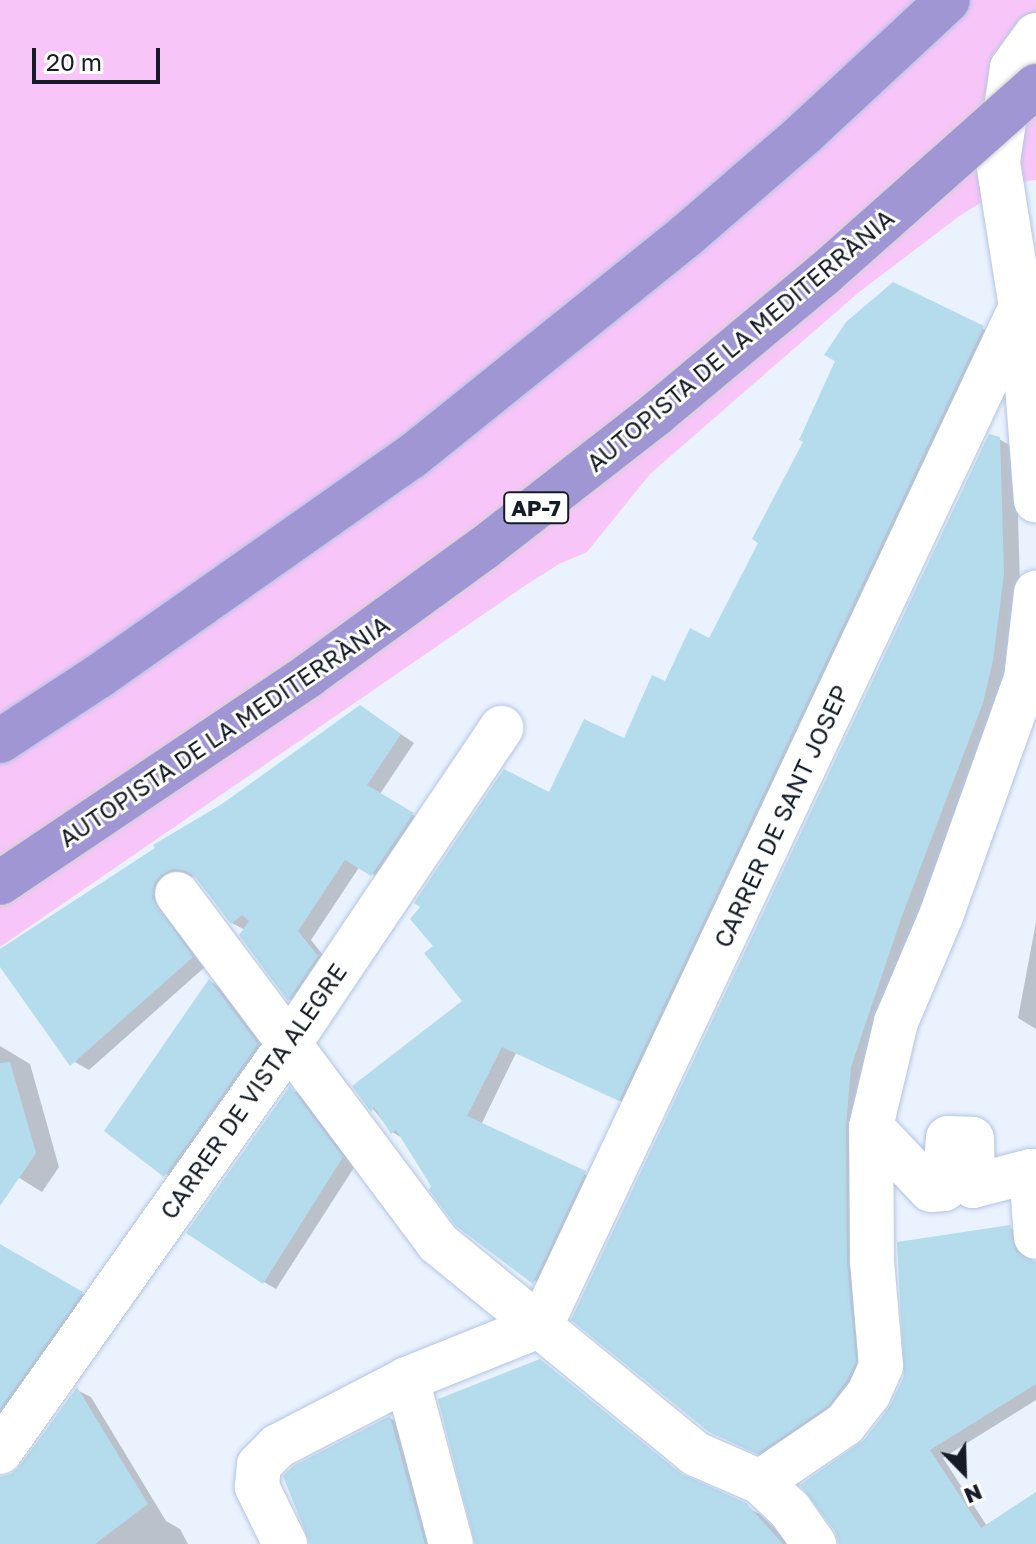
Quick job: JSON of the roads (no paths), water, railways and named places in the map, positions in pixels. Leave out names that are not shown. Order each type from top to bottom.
[{"type":"highway","points":[[0,741],[257,567],[411,457],[529,364],[805,133],[948,0]]},
{"type":"highway","name":"AUTOPISTA DE LA MEDITERRÀNIA","points":[[0,883],[309,675],[484,548],[656,414],[823,275],[1036,86]]},
{"type":"street","points":[[1036,35],[1012,68],[998,162],[1022,210],[1036,500]]},
{"type":"street","name":"CARRER DE SANT JOSEP","points":[[541,1325],[1028,302]]},
{"type":"street","points":[[760,1482],[845,1424],[869,1393],[881,1366],[872,1260],[871,1127],[896,1022],[941,916],[1026,679],[1036,593]]},
{"type":"street","name":"CARRER DE VISTA ALEGRE","points":[[0,1452],[289,1044],[501,728]]},
{"type":"street","points":[[177,894],[438,1243],[696,1454],[760,1482],[790,1510],[814,1544]]},
{"type":"street","points":[[871,1127],[931,1190],[944,1189],[948,1138],[972,1139],[973,1186],[1031,1171],[1036,1237]]},
{"type":"street","points":[[285,1544],[257,1487],[259,1465],[278,1446],[407,1379],[541,1325]]},
{"type":"street","points":[[407,1379],[451,1544]]}]
